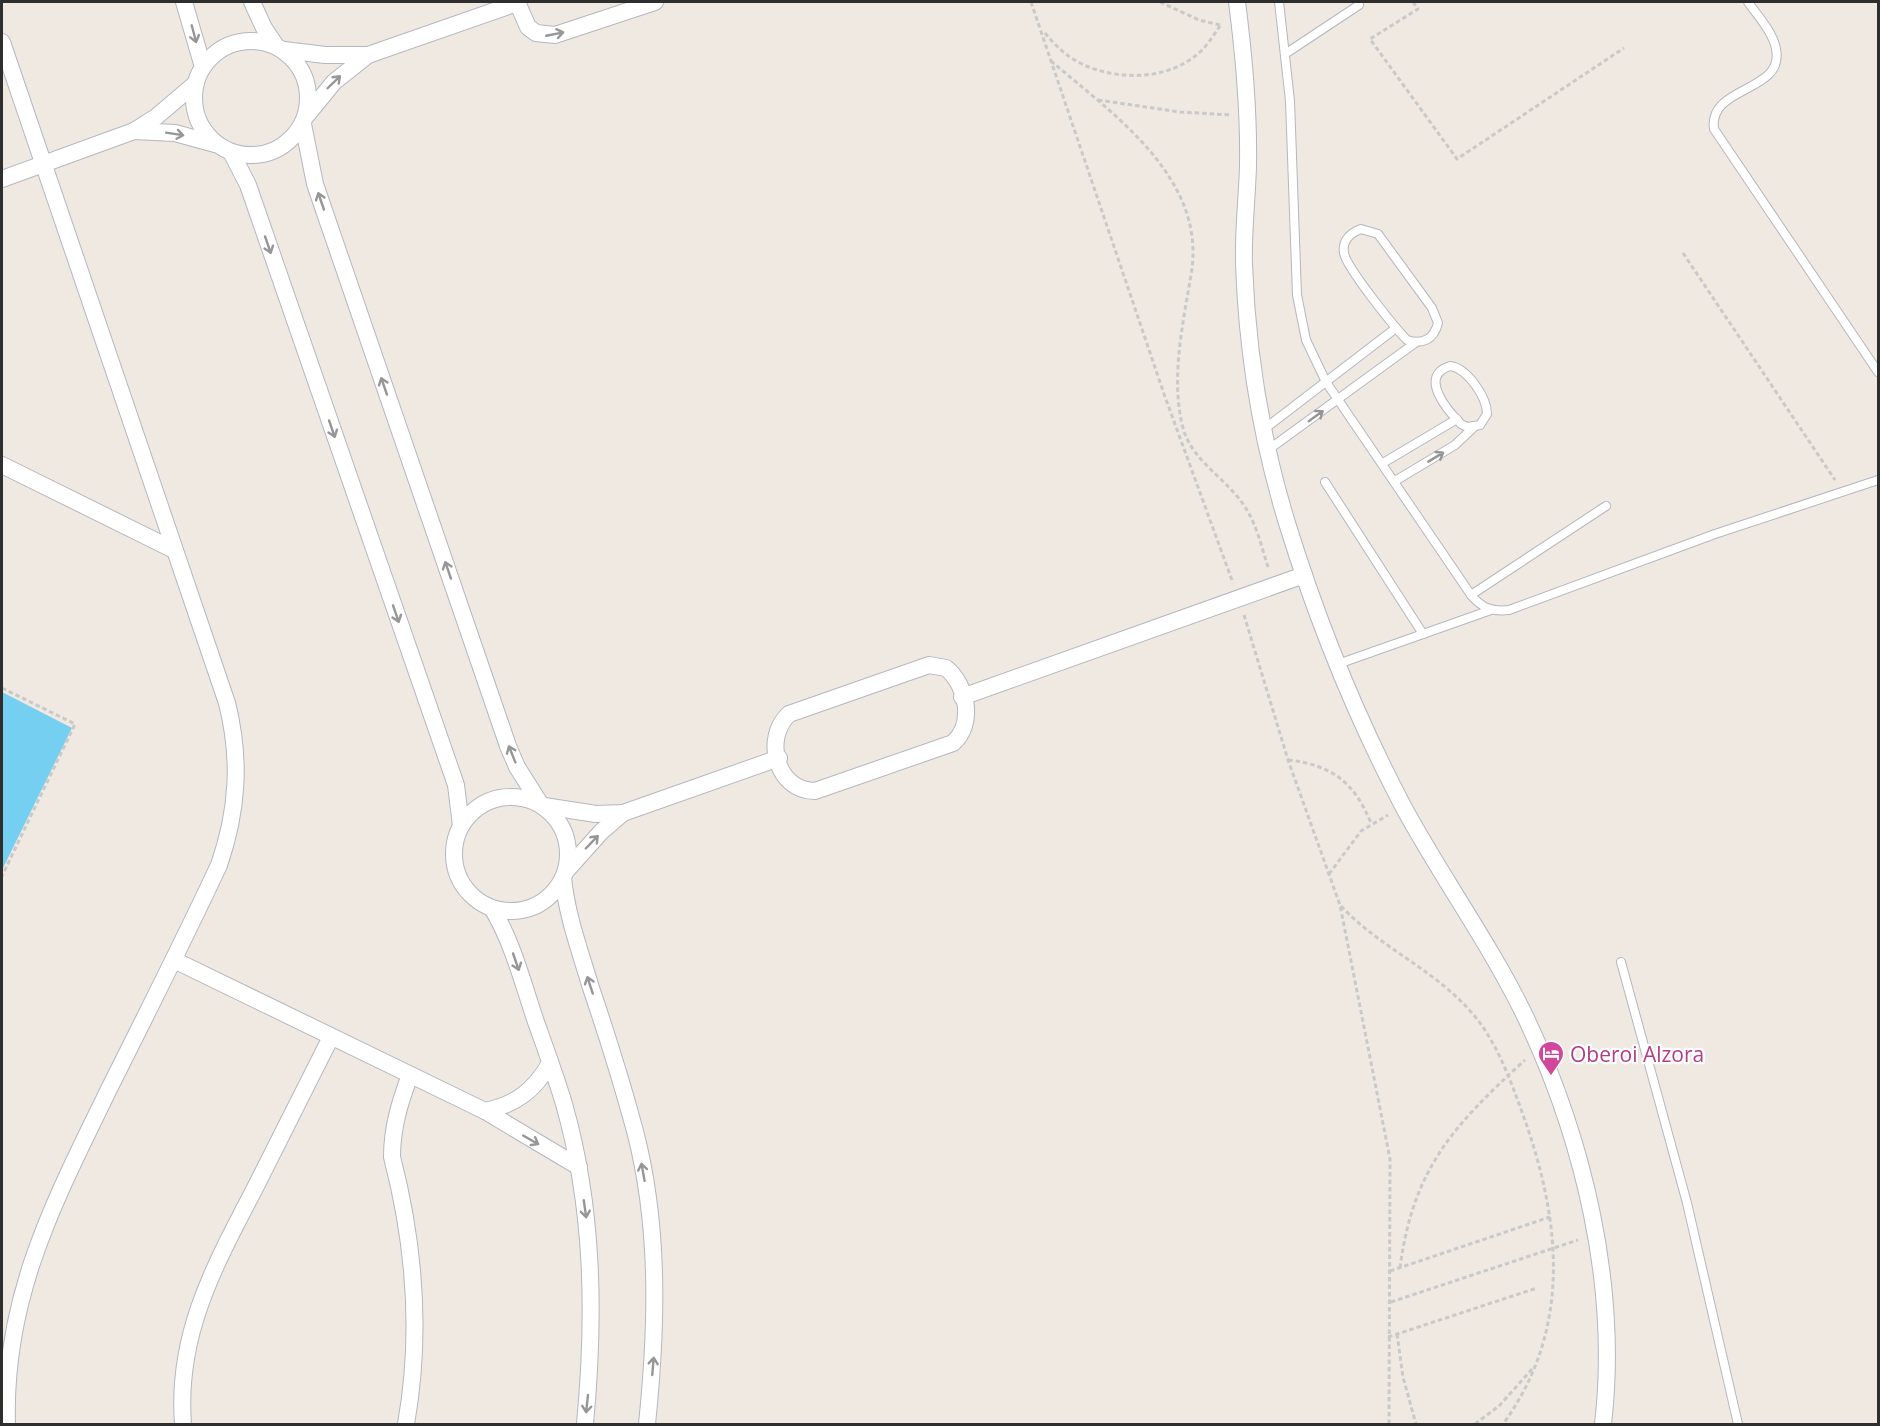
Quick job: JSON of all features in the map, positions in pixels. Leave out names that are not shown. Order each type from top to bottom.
[{"type":"street","points":[[184,2],[199,75],[194,100],[196,117],[204,132],[223,148],[248,185],[456,785],[460,826],[453,858],[457,875],[465,889],[477,901],[492,908],[513,911],[533,907],[550,895],[595,838],[622,813]]},
{"type":"street","points":[[252,2],[264,28],[279,48],[297,62],[306,79],[309,97],[304,120],[315,184],[508,746],[517,767],[542,806],[557,819],[566,836],[568,855],[564,876],[569,916],[636,1134],[649,1208],[655,1284],[653,1360],[647,1425]]},
{"type":"street","points":[[134,131],[175,133],[251,156],[272,152],[290,141],[334,82],[368,55],[517,2],[528,27],[545,36],[555,35],[655,2]]},
{"type":"street","points":[[1237,2],[1247,116],[1245,294],[1250,348],[1268,450],[1304,575],[1338,664],[1404,807],[1504,977],[1539,1048],[1573,1139],[1594,1235],[1603,1293],[1606,1353],[1603,1425]]},
{"type":"street","points":[[2,179],[134,131],[170,106],[217,52],[235,43],[256,41],[279,48],[325,55],[368,55]]},
{"type":"street","points":[[2,42],[227,703],[236,749],[237,773],[233,819],[223,854],[174,960],[52,1206],[28,1269],[7,1332],[7,1425]]},
{"type":"street","points":[[2,465],[174,549]]},
{"type":"street","points":[[962,696],[1239,600],[1304,575]]},
{"type":"street","points":[[929,665],[946,668],[953,674],[962,696],[967,719],[960,737],[953,743],[846,780],[815,790],[797,788],[784,775],[779,758],[775,741],[781,721],[789,714],[810,705],[929,665]]},
{"type":"street","points":[[460,826],[476,808],[496,798],[519,797],[542,806],[596,814],[622,813],[779,758]]},
{"type":"street","points":[[492,908],[508,939],[564,1104],[579,1167],[588,1231],[592,1296],[591,1361],[585,1425]]},
{"type":"street","points":[[174,960],[485,1111],[579,1167]]},
{"type":"street","points":[[183,1425],[184,1365],[196,1310],[219,1258],[331,1037]]},
{"type":"street","points":[[485,1111],[505,1106],[524,1096],[539,1081],[550,1063]]},
{"type":"street","points":[[406,1425],[415,1362],[416,1296],[411,1252],[392,1156],[392,1143],[396,1115],[410,1075]]},
{"type":"lane","points":[[1279,2],[1285,54],[1297,295],[1306,340],[1326,382],[1471,595],[1482,606],[1491,610]]},
{"type":"lane","points":[[1748,2],[1772,38],[1777,58],[1767,76],[1721,104],[1713,120],[1714,129],[1878,372]]},
{"type":"lane","points":[[1285,54],[1359,4]]},
{"type":"lane","points":[[1268,450],[1415,343],[1431,338],[1438,324],[1437,315],[1378,234],[1361,229],[1353,232],[1343,247],[1344,256],[1396,328],[1407,340],[1415,343]]},
{"type":"lane","points":[[1263,430],[1396,328]]},
{"type":"lane","points":[[1395,482],[1455,445],[1485,420],[1487,407],[1464,372],[1450,366],[1442,368],[1434,382],[1436,390],[1456,420],[1467,427],[1474,427]]},
{"type":"lane","points":[[1383,463],[1456,420]]},
{"type":"lane","points":[[1338,664],[1491,610],[1509,610],[1714,534],[1878,480]]},
{"type":"lane","points":[[1325,482],[1424,634]]},
{"type":"lane","points":[[1471,595],[1606,506]]},
{"type":"lane","points":[[1622,962],[1687,1203],[1738,1425]]},
{"type":"path","points":[[1031,2],[1044,32],[1050,60],[1160,383],[1239,600],[1288,760],[1340,905],[1390,1159],[1389,1425]]},
{"type":"path","points":[[1160,2],[1199,20],[1220,26],[1240,24]]},
{"type":"path","points":[[1413,2],[1418,9],[1370,39],[1457,159],[1624,48]]},
{"type":"path","points":[[1044,32],[1059,49],[1078,62],[1100,71],[1122,76],[1145,75],[1168,70],[1189,60],[1204,48],[1220,26]]},
{"type":"path","points":[[1050,60],[1152,153],[1181,196],[1193,247],[1192,273],[1180,351],[1179,404],[1182,426],[1191,447],[1246,508],[1253,520],[1274,586]]},
{"type":"path","points":[[1096,100],[1180,112],[1247,116]]},
{"type":"path","points":[[1683,253],[1843,492]]},
{"type":"path","points":[[2,688],[75,724],[2,876]]},
{"type":"path","points":[[1288,760],[1311,763],[1340,778],[1362,802],[1371,823]]},
{"type":"path","points":[[1329,874],[1352,841],[1371,823],[1404,807]]},
{"type":"path","points":[[1340,905],[1377,940],[1421,967],[1459,999],[1491,1039],[1509,1075],[1529,1130],[1549,1201],[1554,1248],[1553,1297],[1547,1329],[1531,1378],[1503,1425]]},
{"type":"path","points":[[1400,1268],[1410,1216],[1430,1166],[1464,1118],[1539,1048]]},
{"type":"path","points":[[1390,1271],[1550,1217]]},
{"type":"path","points":[[1390,1303],[1594,1235]]},
{"type":"path","points":[[1388,1337],[1537,1288]]},
{"type":"path","points":[[1397,1334],[1403,1377],[1416,1425]]},
{"type":"path","points":[[1475,1425],[1499,1406],[1536,1364]]},
{"type":"water","points":[[2,692],[72,728],[2,870]]},
{"type":"place","name":"Oberoi Alzora","points":[[1551,1077]]}]
